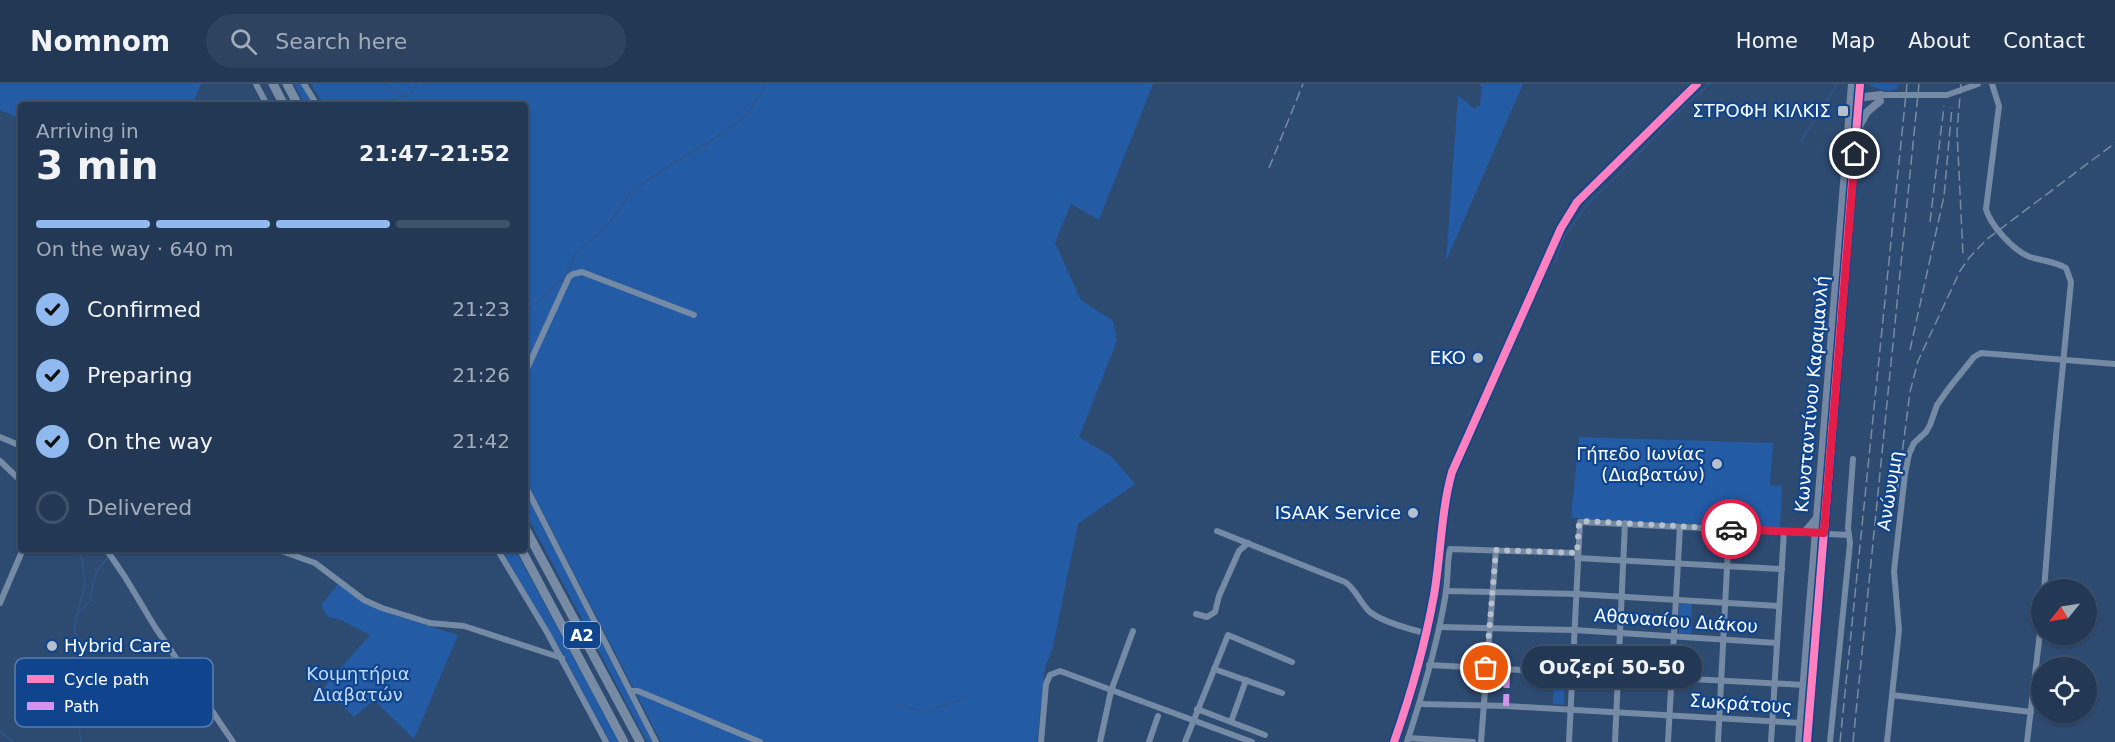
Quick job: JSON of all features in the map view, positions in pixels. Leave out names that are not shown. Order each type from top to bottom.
[{"type":"highway","points":[[273,84],[282,102]]},
{"type":"highway","points":[[287,84],[296,102]]},
{"type":"highway","name":"Α2","points":[[528,534],[640,742]]},
{"type":"highway","name":"Α2","points":[[523,552],[624,742]]},
{"type":"main road","points":[[1395,742],[1407,704],[1434,594],[1452,472],[1561,228],[1577,202],[1697,84]]},
{"type":"main road","name":"Κωνσταντίνου Καραμανλή","points":[[1807,742],[1820,533],[1817,518],[1852,84]]},
{"type":"main road","points":[[1862,84],[1881,98]]},
{"type":"main road","name":"Κωνσταντίνου Καραμανλή","points":[[1799,742],[1862,84]]},
{"type":"main road","points":[[1850,100],[1881,98]]},
{"type":"main road","points":[[1857,131],[1867,112],[1881,98]]},
{"type":"main road","points":[[1805,532],[1817,518]]},
{"type":"street","points":[[256,84],[265,102]]},
{"type":"street","points":[[304,84],[315,102]]},
{"type":"street","points":[[1881,98],[1897,95],[1947,95],[1978,84]]},
{"type":"street","points":[[1992,84],[1999,106],[1986,209],[1988,217],[2018,250],[2027,256],[2055,262],[2068,271],[2071,282],[2045,579]]},
{"type":"street","points":[[528,366],[569,277],[577,272],[694,315]]},
{"type":"street","name":"Ανώνυμη","points":[[1887,742],[1899,630],[1894,571],[1905,474],[1914,443],[1926,432],[1937,405],[1974,357],[1989,352],[2115,364]]},
{"type":"street","points":[[0,437],[18,445]]},
{"type":"street","points":[[1830,742],[1850,543],[1848,528],[1853,459]]},
{"type":"street","points":[[0,461],[18,478]]},
{"type":"street","points":[[528,491],[656,742]]},
{"type":"street","points":[[1569,742],[1579,523],[1588,521],[1849,535]]},
{"type":"street","points":[[1615,742],[1625,523]]},
{"type":"street","points":[[1668,742],[1680,527]]},
{"type":"street","points":[[1718,742],[1729,529]]},
{"type":"street","points":[[1217,531],[1345,582],[1370,612],[1402,627],[1425,633]]},
{"type":"street","points":[[1770,742],[1784,531]]},
{"type":"street","points":[[1196,614],[1207,617],[1215,612],[1219,596],[1239,551],[1248,543]]},
{"type":"street","points":[[1473,742],[1408,740],[1420,704],[1439,627],[1446,591],[1450,549],[1577,555],[1623,561],[1727,567],[1782,568]]},
{"type":"street","points":[[1481,742],[1496,550]]},
{"type":"street","points":[[0,603],[21,552]]},
{"type":"street","points":[[108,552],[176,658]]},
{"type":"street","points":[[284,552],[315,563],[364,600],[382,608],[430,623],[464,626],[562,658]]},
{"type":"street","points":[[499,552],[562,658],[606,742]]},
{"type":"street","points":[[1446,591],[1622,596],[1779,606]]},
{"type":"street","name":"Αθανασίου Διάκου","points":[[1439,627],[1620,632],[1777,643]]},
{"type":"street","points":[[1100,742],[1111,690],[1133,631]]},
{"type":"street","points":[[1185,742],[1228,635],[1292,662]]},
{"type":"street","points":[[1429,665],[1804,685]]},
{"type":"street","points":[[1214,669],[1282,693]]},
{"type":"street","points":[[1041,742],[1046,684],[1050,675],[1060,671],[1252,742]]},
{"type":"street","points":[[1231,722],[1246,680]]},
{"type":"street","points":[[630,691],[638,691],[760,742]]},
{"type":"street","points":[[1892,696],[2031,712],[2027,742]]},
{"type":"street","name":"Σωκράτους","points":[[1420,704],[1801,723]]},
{"type":"street","points":[[1197,709],[1265,735]]},
{"type":"street","points":[[213,713],[233,742]]},
{"type":"street","points":[[1149,742],[1158,716]]},
{"type":"green space","points":[[0,84],[201,84],[193,102],[18,102],[18,118],[0,110]]},
{"type":"green space","points":[[294,84],[303,84],[313,102],[303,102]]},
{"type":"green space","points":[[311,84],[1153,84],[1099,220],[1071,204],[1055,243],[1081,300],[1113,321],[1117,341],[1079,437],[1111,456],[1135,484],[1078,524],[1053,647],[1045,668],[1037,742],[661,742],[528,484],[528,102],[322,102]]},
{"type":"green space","points":[[1479,84],[1523,84],[1446,261],[1458,95],[1474,109],[1480,105],[1482,88]]},
{"type":"green space","points":[[1869,84],[1898,84],[1897,89],[1890,90],[1879,89]]},
{"type":"green space","points":[[1579,437],[1773,443],[1770,485],[1782,486],[1780,529],[1571,518]]},
{"type":"green space","points":[[528,497],[653,742],[647,742],[528,518]]},
{"type":"green space","points":[[503,552],[517,552],[619,742],[610,742],[562,653]]},
{"type":"green space","name":"Κοιμητήρια Διαβατών","points":[[338,584],[388,613],[458,635],[414,739],[374,700],[354,717],[324,687],[370,635],[339,619],[328,617],[321,605]]},
{"type":"green space","points":[[1679,604],[1692,604],[1691,633],[1679,633]]},
{"type":"green space","points":[[1554,676],[1565,677],[1564,705],[1553,704]]},
{"type":"waterway","points":[[383,84],[406,95]]},
{"type":"waterway","points":[[378,102],[407,96],[418,84]]},
{"type":"waterway","points":[[528,309],[565,277],[576,253],[606,227],[631,192],[747,115],[765,88],[765,84]]},
{"type":"waterway","points":[[1555,262],[1563,239],[1589,202],[1685,105],[1710,84]]},
{"type":"waterway","points":[[1800,143],[1837,84]]},
{"type":"waterway","points":[[78,552],[82,559],[85,584],[74,627],[78,648],[83,658]]},
{"type":"waterway","points":[[78,612],[90,601],[97,571],[108,557]]},
{"type":"waterway","points":[[896,704],[926,712],[967,697]]},
{"type":"waterway","points":[[79,727],[81,742]]},
{"type":"waterway","points":[[0,731],[13,742]]},
{"type":"railway","points":[[1269,168],[1303,84]]},
{"type":"railway","points":[[1840,742],[1907,84]]},
{"type":"railway","points":[[1853,742],[1919,84]]},
{"type":"railway","points":[[1961,84],[1957,131],[1963,255]]},
{"type":"railway","points":[[1930,222],[1944,106]]},
{"type":"railway","points":[[1910,350],[1944,196],[1952,107]]},
{"type":"railway","points":[[1897,493],[1910,392],[1918,361],[1960,271],[1987,239],[2115,143]]},
{"type":"marked path","points":[[1506,706],[1507,670]]},
{"type":"cycle path","points":[[1394,742],[1417,669],[1430,614],[1452,472],[1561,228],[1577,202],[1697,84]]},
{"type":"cycle path","points":[[1807,742],[1860,84]]},
{"type":"way so far","points":[[1486,668],[1496,550],[1577,553],[1579,523],[1584,521],[1731,529]]},
{"type":"place","name":"ΣΤΡΟΦΗ ΚΙΛΚΙΣ","points":[[1843,111]]},
{"type":"place","name":"EKO","points":[[1478,358]]},
{"type":"place","name":"Γήπεδο Ιωνίας (Διαβατών)","points":[[1717,464]]},
{"type":"place","name":"ISAAK Service","points":[[1413,513]]},
{"type":"place","name":"Hybrid Care","points":[[52,646]]},
{"type":"place","name":"Ουζερί 50-50","points":[[1486,668]]},
{"type":"route","points":[[1731,529],[1824,533],[1855,154]]}]
